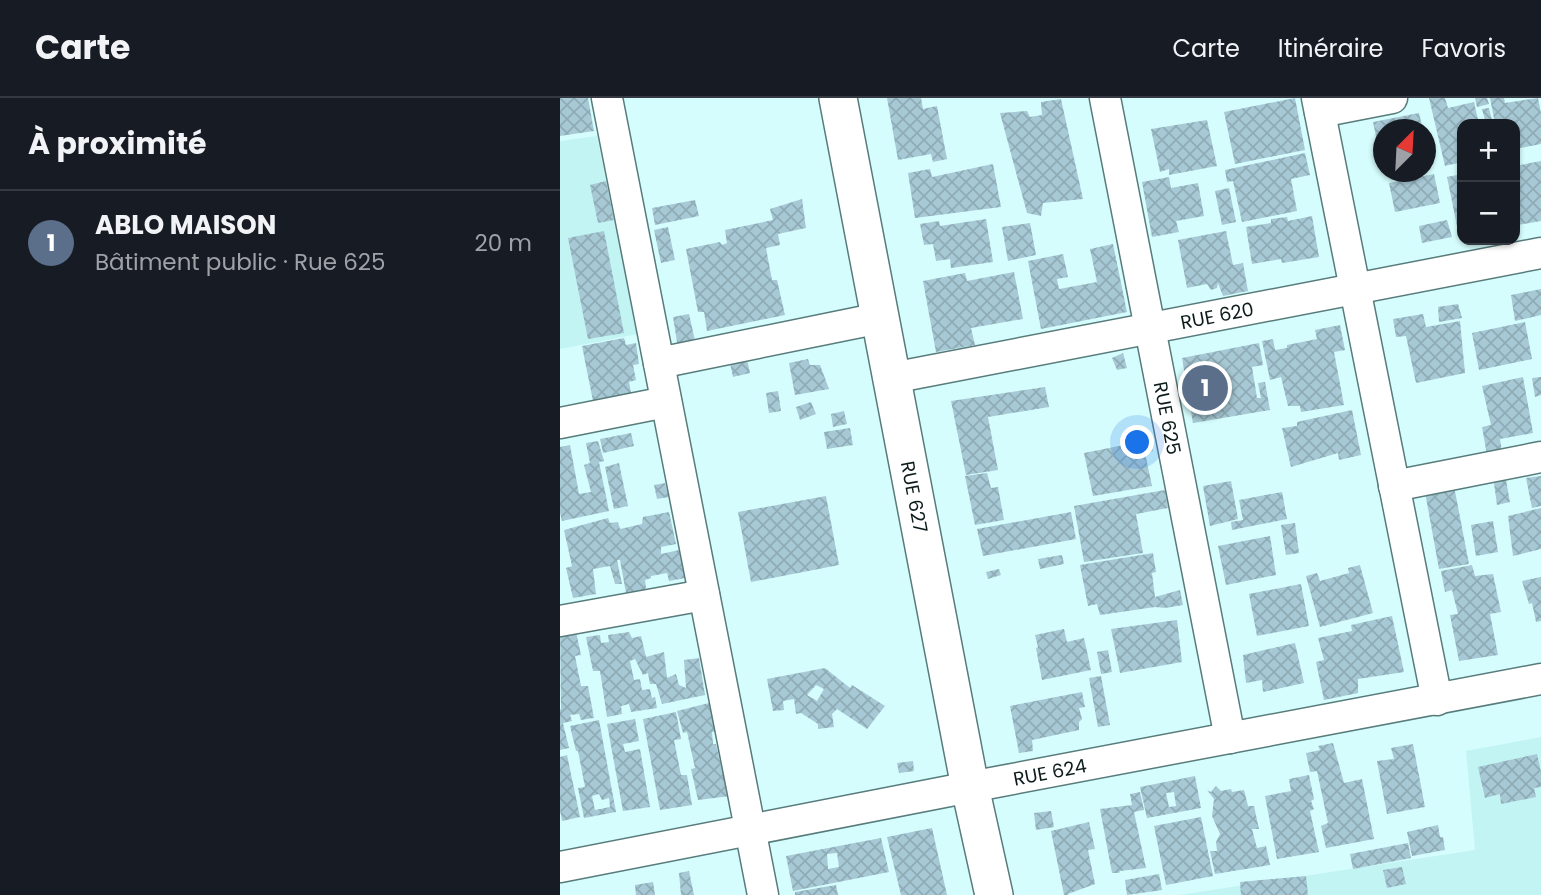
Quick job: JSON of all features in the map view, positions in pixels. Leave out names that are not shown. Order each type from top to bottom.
[{"type":"street","points":[[607,98],[763,895]]},
{"type":"street","name":"RUE 627","points":[[838,98],[994,895]]},
{"type":"street","name":"RUE 625","points":[[1105,98],[1230,738]]},
{"type":"street","points":[[1392,98],[1318,105],[1437,700]]},
{"type":"street","name":"RUE 620","points":[[892,378],[1541,253]]},
{"type":"street","points":[[659,363],[880,318]]},
{"type":"street","points":[[560,423],[666,402]]},
{"type":"street","points":[[1394,486],[1541,457]]},
{"type":"street","points":[[560,621],[704,595]]},
{"type":"street","name":"RUE 624","points":[[560,867],[1541,679]]},
{"type":"shaded area","points":[[597,136],[638,334],[560,349],[560,141]]},
{"type":"shaded area","points":[[1541,737],[1541,895],[1179,895],[1475,850],[1466,751]]},
{"type":"building","points":[[560,98],[588,98],[594,131],[560,136]]},
{"type":"building","points":[[887,98],[921,98],[923,109],[937,106],[947,159],[933,162],[931,154],[898,160]]},
{"type":"building","points":[[1295,98],[1305,150],[1235,164],[1224,112]]},
{"type":"building","points":[[1429,98],[1445,98],[1448,108],[1474,102],[1478,119],[1457,119],[1457,163],[1445,166]]},
{"type":"building","points":[[1475,98],[1487,98],[1489,104],[1477,107]]},
{"type":"building","points":[[1490,98],[1504,98],[1505,103],[1538,98],[1541,144],[1520,148],[1520,119],[1494,119]]},
{"type":"building","points":[[1061,99],[1083,199],[1043,203],[1041,216],[1027,213],[1000,113],[1027,111],[1030,117],[1042,115],[1041,102]]},
{"type":"building","points":[[1489,108],[1492,119],[1485,119],[1482,109]]},
{"type":"building","points":[[1419,113],[1420,119],[1388,119]]},
{"type":"building","points":[[1207,120],[1217,166],[1169,175],[1169,169],[1160,172],[1151,129]]},
{"type":"building","points":[[1305,153],[1310,175],[1291,179],[1297,211],[1242,222],[1233,181],[1227,182],[1225,170]]},
{"type":"building","points":[[1541,161],[1541,221],[1520,225],[1520,165]]},
{"type":"building","points":[[993,164],[1001,207],[915,218],[908,173],[930,169],[932,177]]},
{"type":"building","points":[[1457,175],[1457,226],[1447,177]]},
{"type":"building","points":[[1169,177],[1171,188],[1198,183],[1204,216],[1176,221],[1179,232],[1152,237],[1142,182]]},
{"type":"building","points":[[606,181],[614,220],[598,223],[590,185]]},
{"type":"building","points":[[1436,182],[1440,203],[1395,212],[1389,183]]},
{"type":"building","points":[[1229,188],[1236,222],[1222,225],[1215,191]]},
{"type":"building","points":[[802,199],[806,228],[778,234],[780,245],[766,248],[772,280],[777,280],[785,315],[707,331],[704,312],[698,312],[686,249],[727,243],[725,230],[773,220],[770,209]]},
{"type":"building","points":[[695,200],[699,216],[655,225],[652,208]]},
{"type":"building","points":[[1312,216],[1319,257],[1282,263],[1281,259],[1252,264],[1246,227],[1271,223],[1271,219],[1287,217],[1288,221]]},
{"type":"building","points":[[986,219],[993,262],[951,268],[950,259],[936,261],[933,244],[924,245],[920,224],[939,221],[940,226]]},
{"type":"building","points":[[1447,220],[1452,237],[1422,243],[1419,226]]},
{"type":"building","points":[[1030,223],[1036,255],[1008,261],[1002,227]]},
{"type":"building","points":[[668,227],[675,260],[661,263],[654,230]]},
{"type":"building","points":[[604,231],[624,333],[588,339],[568,238]]},
{"type":"building","points":[[1226,231],[1233,265],[1243,263],[1248,291],[1223,296],[1218,283],[1217,288],[1211,290],[1207,284],[1187,288],[1178,240]]},
{"type":"building","points":[[1113,244],[1127,312],[1041,329],[1028,261],[1063,254],[1068,277],[1057,279],[1059,289],[1097,282],[1090,249]]},
{"type":"building","points":[[1014,272],[1023,319],[971,328],[975,345],[936,352],[923,281],[965,273],[967,281]]},
{"type":"building","points":[[1541,289],[1541,315],[1515,321],[1511,295]]},
{"type":"building","points":[[1458,304],[1462,318],[1439,322],[1438,307]]},
{"type":"building","points":[[689,314],[696,345],[678,348],[673,317]]},
{"type":"building","points":[[1423,314],[1426,327],[1460,321],[1465,373],[1416,383],[1406,336],[1396,337],[1393,319]]},
{"type":"building","points":[[1525,322],[1532,359],[1479,370],[1472,333]]},
{"type":"building","points":[[1340,325],[1345,350],[1334,352],[1344,405],[1301,412],[1300,406],[1288,406],[1281,377],[1270,380],[1262,341],[1273,339],[1275,350],[1287,348],[1287,345],[1317,339],[1315,330]]},
{"type":"building","points":[[624,338],[626,345],[636,343],[639,364],[633,365],[636,380],[629,382],[632,398],[594,406],[582,346]]},
{"type":"building","points":[[1259,343],[1263,365],[1252,367],[1257,398],[1261,398],[1258,383],[1265,382],[1270,410],[1193,423],[1182,358]]},
{"type":"building","points":[[1123,353],[1127,368],[1117,370],[1112,358]]},
{"type":"building","points":[[747,359],[750,373],[733,377],[730,363]]},
{"type":"building","points":[[808,359],[810,365],[820,365],[829,389],[795,395],[789,363]]},
{"type":"building","points":[[1523,377],[1533,433],[1500,439],[1502,452],[1487,455],[1482,427],[1491,425],[1482,386]]},
{"type":"building","points":[[1541,377],[1541,395],[1535,397],[1532,378]]},
{"type":"building","points":[[1045,387],[1049,407],[988,417],[998,470],[966,475],[951,401]]},
{"type":"building","points":[[778,391],[781,411],[769,413],[766,393]]},
{"type":"building","points":[[811,402],[816,414],[800,420],[796,407]]},
{"type":"building","points":[[1352,410],[1361,455],[1339,460],[1338,453],[1291,467],[1282,428]]},
{"type":"building","points":[[844,411],[847,424],[833,427],[831,414]]},
{"type":"building","points":[[850,428],[853,445],[827,449],[824,432]]},
{"type":"building","points":[[1150,432],[1153,451],[1145,453],[1152,486],[1093,496],[1084,453],[1134,443],[1132,435]]},
{"type":"building","points":[[631,433],[634,446],[603,453],[600,439]]},
{"type":"building","points":[[598,441],[604,461],[599,462],[609,511],[562,521],[560,447],[570,445],[579,494],[591,492],[584,465],[590,463],[586,443]]},
{"type":"building","points":[[619,463],[628,506],[614,509],[605,467]]},
{"type":"building","points":[[987,473],[991,488],[998,487],[1004,520],[975,525],[965,476]]},
{"type":"building","points":[[1541,476],[1541,506],[1532,508],[1526,478]]},
{"type":"building","points":[[1506,480],[1510,502],[1497,505],[1494,483]]},
{"type":"building","points":[[1231,481],[1238,519],[1210,526],[1203,486]]},
{"type":"building","points":[[665,483],[669,497],[657,499],[654,485]]},
{"type":"building","points":[[1454,486],[1469,564],[1439,569],[1425,492]]},
{"type":"building","points":[[1165,490],[1168,508],[1136,514],[1143,553],[1084,562],[1074,506]]},
{"type":"building","points":[[1282,492],[1287,519],[1232,530],[1231,522],[1243,520],[1239,500]]},
{"type":"building","points":[[826,496],[839,565],[751,582],[738,512]]},
{"type":"building","points":[[1541,508],[1541,549],[1513,556],[1508,516]]},
{"type":"building","points":[[669,512],[676,544],[661,547],[661,554],[679,550],[685,578],[669,581],[667,573],[651,576],[645,580],[646,588],[641,592],[626,593],[620,560],[617,560],[622,584],[615,584],[610,566],[593,569],[596,594],[573,598],[566,568],[572,566],[564,530],[608,518],[610,523],[618,522],[620,529],[642,524],[643,517]]},
{"type":"building","points":[[1071,512],[1076,539],[983,556],[977,529]]},
{"type":"building","points":[[1493,521],[1498,552],[1476,556],[1471,525]]},
{"type":"building","points":[[1295,523],[1299,553],[1286,555],[1281,525]]},
{"type":"building","points":[[1270,536],[1276,575],[1226,585],[1218,546]]},
{"type":"building","points":[[1153,553],[1156,572],[1152,573],[1155,597],[1180,590],[1183,605],[1100,615],[1097,604],[1088,606],[1080,565]]},
{"type":"building","points":[[1062,555],[1064,564],[1040,569],[1038,559]]},
{"type":"building","points":[[1360,565],[1373,613],[1320,627],[1306,576],[1317,573],[1320,581],[1349,573],[1348,568]]},
{"type":"building","points":[[1472,565],[1475,576],[1493,574],[1501,612],[1490,614],[1498,655],[1459,661],[1450,615],[1458,614],[1452,590],[1445,592],[1441,571]]},
{"type":"building","points":[[999,569],[1001,575],[988,579],[986,572]]},
{"type":"building","points":[[1541,577],[1541,621],[1536,622],[1532,603],[1529,604],[1522,581]]},
{"type":"building","points":[[1301,584],[1309,626],[1257,636],[1249,594]]},
{"type":"building","points":[[1392,616],[1404,672],[1358,679],[1358,693],[1324,700],[1316,662],[1324,660],[1318,638],[1352,631],[1351,625]]},
{"type":"building","points":[[1177,620],[1182,662],[1120,673],[1111,629]]},
{"type":"building","points":[[574,622],[581,655],[575,656],[581,686],[588,686],[594,718],[581,720],[579,714],[570,715],[572,721],[563,723],[569,748],[560,750],[560,625]]},
{"type":"building","points":[[1064,629],[1067,642],[1084,638],[1091,670],[1042,680],[1035,635]]},
{"type":"building","points":[[629,632],[632,638],[641,636],[646,657],[664,652],[667,678],[676,674],[679,685],[686,688],[684,660],[699,658],[705,695],[662,704],[656,684],[650,684],[648,673],[643,675],[635,659],[630,661],[634,680],[640,679],[642,690],[650,689],[657,708],[631,712],[629,704],[621,706],[622,714],[607,717],[600,671],[593,671],[586,637],[600,635],[601,643],[609,642],[608,635]]},
{"type":"building","points":[[1295,643],[1304,683],[1263,692],[1262,680],[1246,683],[1243,655]]},
{"type":"building","points":[[1108,650],[1112,672],[1101,674],[1097,652]]},
{"type":"building","points":[[825,668],[850,688],[852,685],[885,706],[867,729],[837,709],[832,714],[834,727],[818,729],[818,724],[801,713],[796,714],[794,699],[783,701],[784,710],[773,711],[767,679]],"holes":[[[816,685],[824,689],[817,701],[807,695]]]},
{"type":"building","points":[[1101,676],[1110,725],[1098,727],[1089,678]]},
{"type":"building","points":[[1082,692],[1085,707],[1079,708],[1082,719],[1079,722],[1079,730],[1032,740],[1033,751],[1019,753],[1010,706]]},
{"type":"building","points":[[713,702],[721,731],[712,732],[713,744],[716,744],[721,765],[728,762],[731,796],[698,800],[691,769],[695,768],[687,732],[683,733],[677,711]]},
{"type":"building","points":[[676,712],[681,739],[674,740],[681,775],[687,775],[692,805],[660,810],[643,719]]},
{"type":"building","points":[[635,719],[639,741],[623,744],[625,752],[640,749],[650,807],[623,811],[607,724]]},
{"type":"building","points":[[599,720],[616,812],[584,818],[578,788],[585,787],[570,726]],"holes":[[[599,794],[602,800],[609,798],[610,807],[595,810],[592,796]]]},
{"type":"building","points":[[1333,743],[1344,783],[1362,779],[1374,839],[1326,848],[1321,826],[1328,823],[1317,771],[1310,772],[1306,753],[1320,750],[1318,746]]},
{"type":"building","points":[[1413,744],[1425,807],[1387,814],[1377,761],[1394,759],[1391,748]]},
{"type":"building","points":[[1537,754],[1541,787],[1534,788],[1536,797],[1501,804],[1500,794],[1485,798],[1478,767]]},
{"type":"building","points":[[567,755],[580,817],[562,821],[560,757]]},
{"type":"building","points":[[913,761],[914,771],[899,773],[897,763]]},
{"type":"building","points":[[1309,775],[1314,799],[1311,801],[1314,809],[1310,811],[1319,852],[1277,859],[1265,796],[1291,791],[1289,779]]},
{"type":"building","points":[[1195,776],[1201,808],[1147,818],[1140,787]],"holes":[[[1174,792],[1176,806],[1169,807],[1166,793]]]},
{"type":"building","points":[[1216,786],[1221,791],[1244,790],[1248,806],[1254,806],[1259,829],[1252,829],[1257,848],[1266,846],[1270,865],[1215,874],[1210,851],[1217,851],[1216,842],[1220,834],[1212,816],[1214,799],[1207,790],[1211,792]]},
{"type":"building","points":[[1140,792],[1144,810],[1134,812],[1146,868],[1112,873],[1100,809],[1132,805],[1130,794]]},
{"type":"building","points":[[1051,811],[1054,827],[1036,830],[1034,813]]},
{"type":"building","points":[[1201,817],[1213,876],[1166,885],[1154,826]]},
{"type":"building","points":[[1089,822],[1095,849],[1088,850],[1095,884],[1064,895],[1051,831]]},
{"type":"building","points":[[1438,825],[1445,850],[1412,856],[1407,832]]},
{"type":"building","points":[[932,828],[947,895],[901,895],[887,837]]},
{"type":"building","points":[[881,838],[889,872],[793,891],[786,856]],"holes":[[[837,853],[839,867],[828,869],[827,854]]]},
{"type":"building","points":[[1408,843],[1411,858],[1353,869],[1350,854]]},
{"type":"building","points":[[1402,867],[1406,884],[1387,888],[1383,870]]},
{"type":"building","points":[[689,871],[694,895],[681,895],[679,873]]},
{"type":"building","points":[[1159,874],[1162,890],[1127,895],[1125,880]]},
{"type":"building","points":[[1306,876],[1308,895],[1241,895],[1240,882]]},
{"type":"building","points":[[653,882],[655,895],[636,895],[635,885]]},
{"type":"building","points":[[836,885],[838,895],[795,895],[795,892]]},
{"type":"place","name":"ABLO MAISON","points":[[1205,388]]}]
